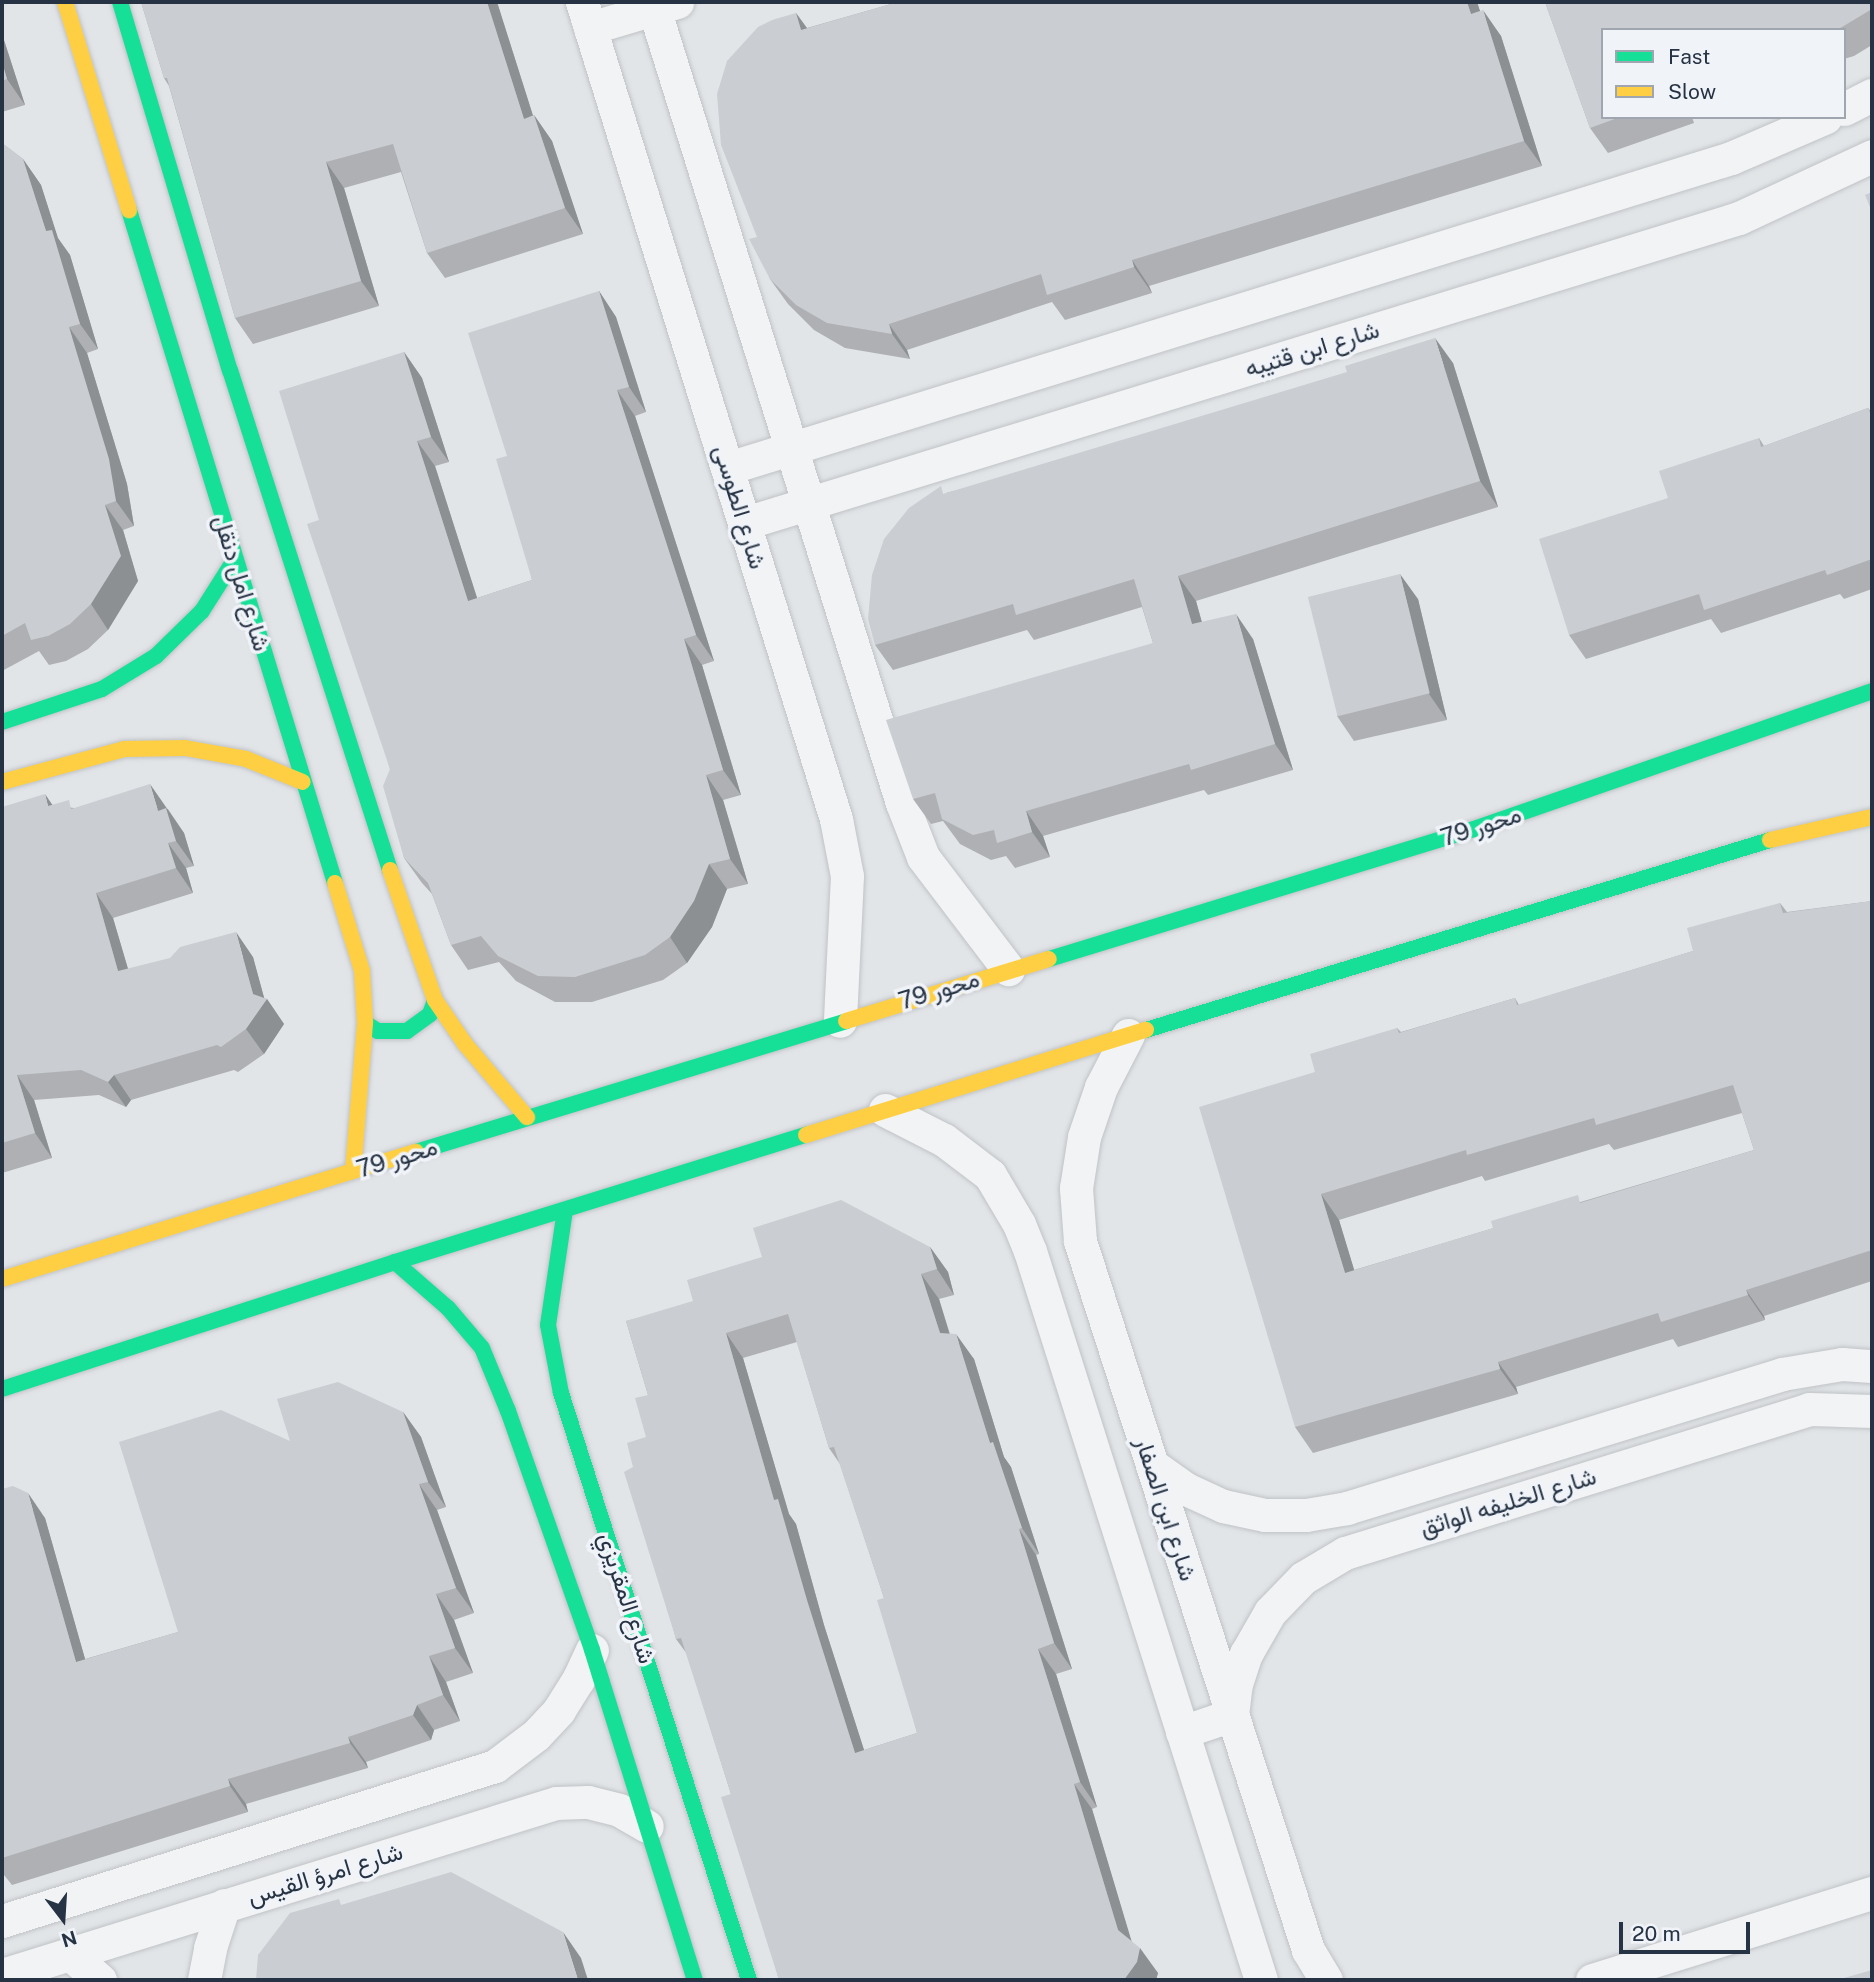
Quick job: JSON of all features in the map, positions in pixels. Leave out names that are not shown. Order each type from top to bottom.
[{"type":"street","name":"شارع امل دنقل","points":[[65,2],[362,971],[365,1024],[353,1171]]},
{"type":"street","points":[[120,2],[230,370],[415,949],[435,1000],[466,1044],[527,1117]]},
{"type":"street","points":[[586,15],[661,4],[791,448],[902,803],[923,857],[1008,969]]},
{"type":"street","name":"شارع الطوسى","points":[[586,15],[745,523],[840,842],[847,876],[840,1021]]},
{"type":"street","points":[[1846,108],[1872,95]]},
{"type":"street","points":[[728,468],[1731,159],[1821,119]]},
{"type":"street","name":"شارع ابن قتيبه","points":[[745,523],[1739,218],[1872,156]]},
{"type":"street","points":[[2,722],[102,689],[156,656],[202,611],[235,559]]},
{"type":"street","name":"محور 79","points":[[2,1279],[1008,969],[1474,829],[1872,691]]},
{"type":"street","points":[[2,782],[124,749],[185,748],[246,759],[303,782]]},
{"type":"street","points":[[2,1389],[395,1262],[1128,1035],[1773,839],[1872,817]]},
{"type":"street","points":[[365,1024],[392,1034],[407,1031],[430,1014],[435,1000]]},
{"type":"street","name":"شارع ابن الصفار","points":[[1128,1035],[1101,1087],[1084,1137],[1076,1188],[1080,1241],[1308,1950],[1326,1980]]},
{"type":"street","points":[[885,1110],[944,1140],[990,1175],[1019,1224],[1261,1980]]},
{"type":"street","name":"شارع المقريزي","points":[[565,1210],[548,1325],[553,1391],[749,1980]]},
{"type":"street","name":"شارع المقريزي","points":[[395,1262],[448,1307],[482,1348],[512,1405],[695,1980]]},
{"type":"street","name":"شارع الخليفه الواثق","points":[[1152,1465],[1186,1489],[1223,1506],[1265,1515],[1306,1515],[1347,1508],[1782,1374],[1842,1364],[1872,1366]]},
{"type":"street","name":"شارع الخليفه الواثق","points":[[1232,1715],[1236,1684],[1246,1654],[1270,1612],[1304,1577],[1345,1553],[1809,1409],[1872,1412]]},
{"type":"street","points":[[2,1921],[495,1766],[536,1735],[559,1710],[578,1680],[592,1650]]},
{"type":"street","points":[[1182,1732],[1232,1715]]},
{"type":"street","name":"شارع امرؤ القيس","points":[[2,1975],[556,1803],[588,1802],[619,1810],[647,1826]]},
{"type":"street","points":[[1592,1980],[1872,1893]]},
{"type":"street","points":[[204,1980],[210,1948],[224,1905]]},
{"type":"street","points":[[70,1954],[100,1980]]},
{"type":"building","points":[[141,2],[487,2],[524,119],[534,115],[565,208],[427,253],[393,144],[326,162],[361,281],[235,318],[167,78],[164,78]]},
{"type":"building","points":[[898,2],[1467,2],[1471,14],[1483,10],[1524,141],[1132,260],[1134,267],[1047,295],[1041,274],[889,324],[892,334],[827,323],[796,305],[770,279],[749,239],[757,237],[721,145],[717,94],[727,61],[758,27],[796,13],[801,30]]},
{"type":"building","points":[[1545,2],[1872,2],[1872,9],[1840,28],[1601,28],[1601,119],[1615,119],[1590,128]]},
{"type":"building","points":[[2,62],[7,79],[2,81]]},
{"type":"building","points":[[2,143],[23,159],[46,231],[52,230],[80,324],[69,327],[109,459],[116,501],[105,505],[121,556],[91,604],[70,624],[48,636],[31,640],[25,623],[2,636]]},
{"type":"building","points":[[1872,192],[1872,212],[1865,195]]},
{"type":"building","points":[[599,291],[629,387],[617,390],[696,635],[684,639],[723,770],[706,775],[730,859],[709,864],[694,901],[670,937],[645,955],[575,977],[538,976],[498,956],[481,936],[451,945],[428,883],[404,858],[383,786],[390,769],[307,524],[319,520],[279,391],[404,352],[431,437],[417,441],[468,601],[532,580],[496,459],[507,456],[468,333]]},
{"type":"building","points":[[1435,338],[1480,481],[1178,576],[1192,624],[1236,614],[1275,744],[1191,770],[1189,764],[1026,811],[1032,832],[997,843],[994,830],[973,835],[942,819],[935,793],[913,799],[886,720],[1153,643],[1134,579],[1016,615],[1013,604],[875,645],[868,619],[872,575],[884,539],[909,508],[941,486],[943,494],[1347,372],[1345,366]]},
{"type":"building","points":[[1868,408],[1872,418],[1872,559],[1827,575],[1825,570],[1704,610],[1699,594],[1569,635],[1539,539],[1668,498],[1659,471],[1759,438],[1761,447]]},
{"type":"building","points":[[1400,574],[1430,693],[1338,716],[1308,597]]},
{"type":"building","points":[[150,784],[158,811],[166,808],[176,841],[168,843],[176,868],[96,893],[118,971],[170,958],[180,947],[236,932],[253,994],[267,999],[246,1029],[221,1047],[217,1045],[114,1075],[108,1082],[81,1070],[17,1075],[35,1133],[2,1143],[2,807],[45,794],[48,806],[69,800],[71,809]]},
{"type":"building","points":[[1872,901],[1872,1250],[1746,1290],[1748,1295],[1661,1322],[1658,1313],[1498,1362],[1500,1369],[1295,1427],[1199,1107],[1315,1072],[1310,1054],[1397,1028],[1399,1033],[1515,998],[1517,1005],[1693,951],[1687,928],[1780,903],[1783,913]],"holes":[[[1733,1085],[1754,1150],[1580,1203],[1578,1195],[1491,1221],[1493,1228],[1345,1273],[1321,1194],[1466,1150],[1467,1155],[1594,1118],[1596,1125]]]},
{"type":"building","points":[[841,1200],[930,1247],[937,1269],[921,1274],[940,1333],[956,1334],[990,1443],[993,1442],[1022,1528],[1019,1529],[1054,1643],[1038,1649],[1080,1782],[1074,1784],[1118,1930],[1140,1948],[1137,1962],[1124,1980],[779,1980],[721,1797],[731,1794],[681,1638],[676,1639],[624,1472],[633,1467],[627,1443],[646,1437],[635,1398],[648,1395],[626,1321],[693,1301],[687,1280],[762,1257],[753,1228]],"holes":[[[788,1314],[829,1448],[834,1447],[884,1598],[877,1600],[917,1733],[855,1753],[778,1499],[774,1500],[726,1333]]]},
{"type":"building","points":[[338,1382],[403,1412],[428,1482],[419,1484],[456,1588],[436,1594],[455,1648],[429,1656],[443,1695],[417,1705],[413,1715],[348,1737],[350,1743],[228,1779],[230,1786],[2,1858],[2,1489],[13,1486],[28,1493],[76,1662],[178,1632],[119,1442],[221,1410],[290,1441],[277,1399]]},
{"type":"building","points":[[451,1872],[563,1932],[578,1980],[256,1980],[258,1955],[290,1913],[339,1899],[341,1905]]},
{"type":"building","points":[[1872,1970],[1872,1980],[1837,1980]]},
{"type":"traffic: fast","points":[[120,2],[230,370],[390,870]]},
{"type":"traffic: fast","points":[[129,210],[335,883]]},
{"type":"traffic: fast","points":[[2,722],[102,689],[156,656],[202,611],[235,559]]},
{"type":"traffic: fast","points":[[1049,959],[1474,829],[1872,691]]},
{"type":"traffic: fast","points":[[1146,1030],[1770,840]]},
{"type":"traffic: fast","points":[[365,1023],[378,1031],[407,1031],[430,1014],[435,1000]]},
{"type":"traffic: fast","points":[[416,1152],[846,1021]]},
{"type":"traffic: fast","points":[[2,1389],[395,1262],[806,1135]]},
{"type":"traffic: fast","points":[[565,1210],[548,1325],[561,1393],[749,1980]]},
{"type":"traffic: fast","points":[[395,1262],[448,1308],[482,1348],[508,1411],[592,1650],[695,1980]]},
{"type":"traffic: slow","points":[[65,2],[129,210]]},
{"type":"traffic: slow","points":[[2,782],[124,749],[185,748],[246,759],[303,782]]},
{"type":"traffic: slow","points":[[1770,840],[1872,817]]},
{"type":"traffic: slow","points":[[390,870],[435,1000],[465,1044],[527,1117]]},
{"type":"traffic: slow","points":[[335,883],[362,971],[365,1023],[353,1171]]},
{"type":"traffic: slow","points":[[846,1021],[1049,959]]},
{"type":"traffic: slow","points":[[806,1135],[1146,1030]]},
{"type":"traffic: slow","points":[[2,1279],[416,1152]]}]
